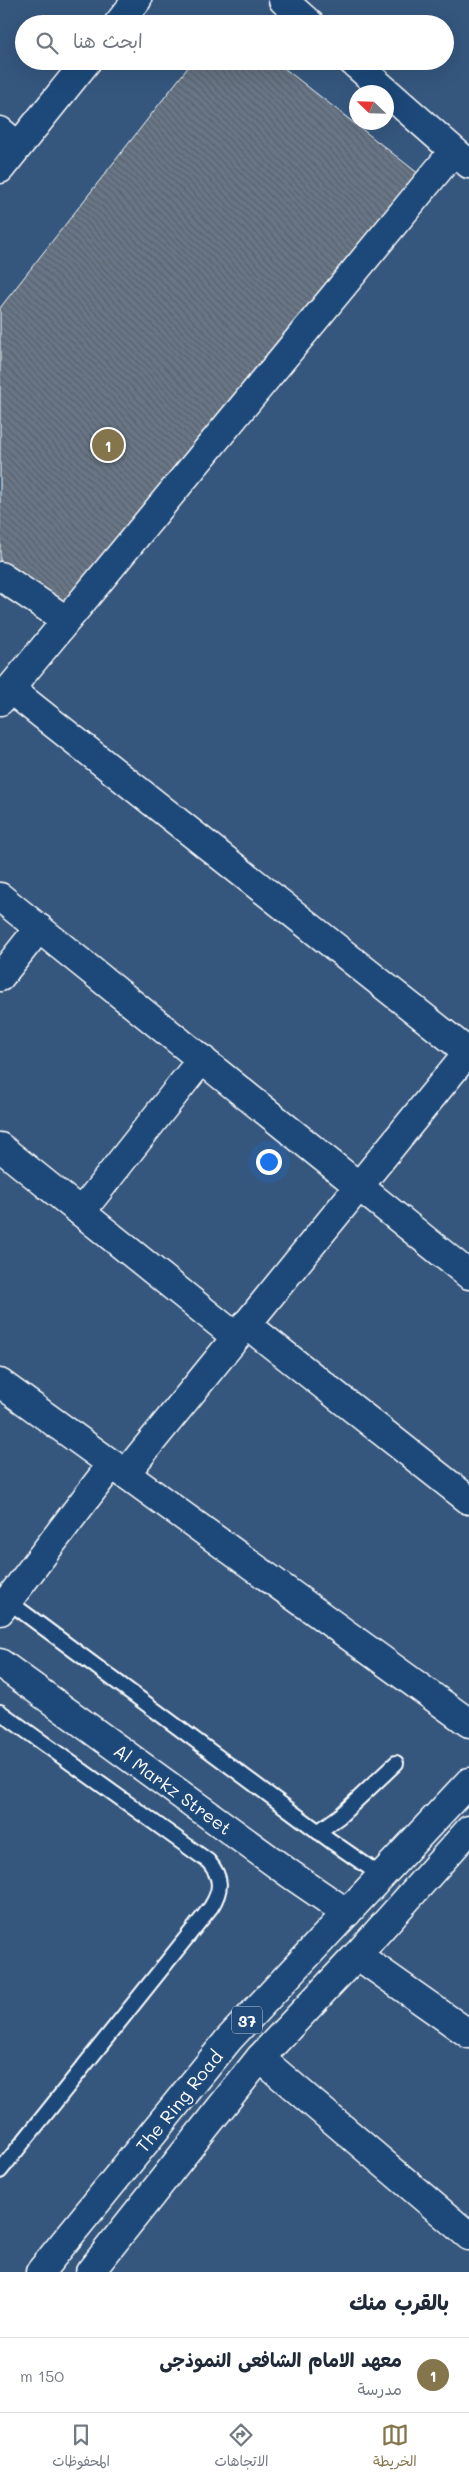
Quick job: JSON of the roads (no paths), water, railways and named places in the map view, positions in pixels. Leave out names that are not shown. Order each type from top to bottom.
[{"type":"street","points":[[125,15],[137,0]]},
{"type":"street","points":[[283,0],[300,15]]},
{"type":"street","points":[[0,169],[9,139],[78,70]]},
{"type":"street","points":[[4,1606],[119,1469],[241,1331],[468,1053],[5,695],[66,620],[461,158],[362,70]]},
{"type":"street","points":[[0,576],[66,620]]},
{"type":"street","points":[[0,896],[469,1275]]},
{"type":"street","points":[[0,977],[39,928]]},
{"type":"street","points":[[81,1212],[202,1059]]},
{"type":"street","points":[[0,1147],[81,1212],[469,1500]]},
{"type":"street","points":[[0,1382],[469,1723]]},
{"type":"street","name":"Al Markz Street","points":[[0,1664],[274,1863],[347,1913]]},
{"type":"street","name":"The Ring Road","points":[[40,2272],[229,2039],[383,1877],[469,1782]]},
{"type":"street","name":"The Ring Road","points":[[90,2272],[260,2058],[357,1955],[469,1830]]},
{"type":"street","points":[[357,1955],[469,2034]]},
{"type":"street","points":[[260,2058],[469,2236]]},
{"type":"lane","points":[[4,1606],[383,1877]]},
{"type":"lane","points":[[0,1712],[208,1861],[216,1871],[220,1883],[218,1896],[211,1907],[0,2171]]},
{"type":"lane","points":[[318,1832],[340,1816],[396,1763]]},
{"type":"place","name":"معهد الامام الشافعى النموذجى","points":[[108,445]]}]
